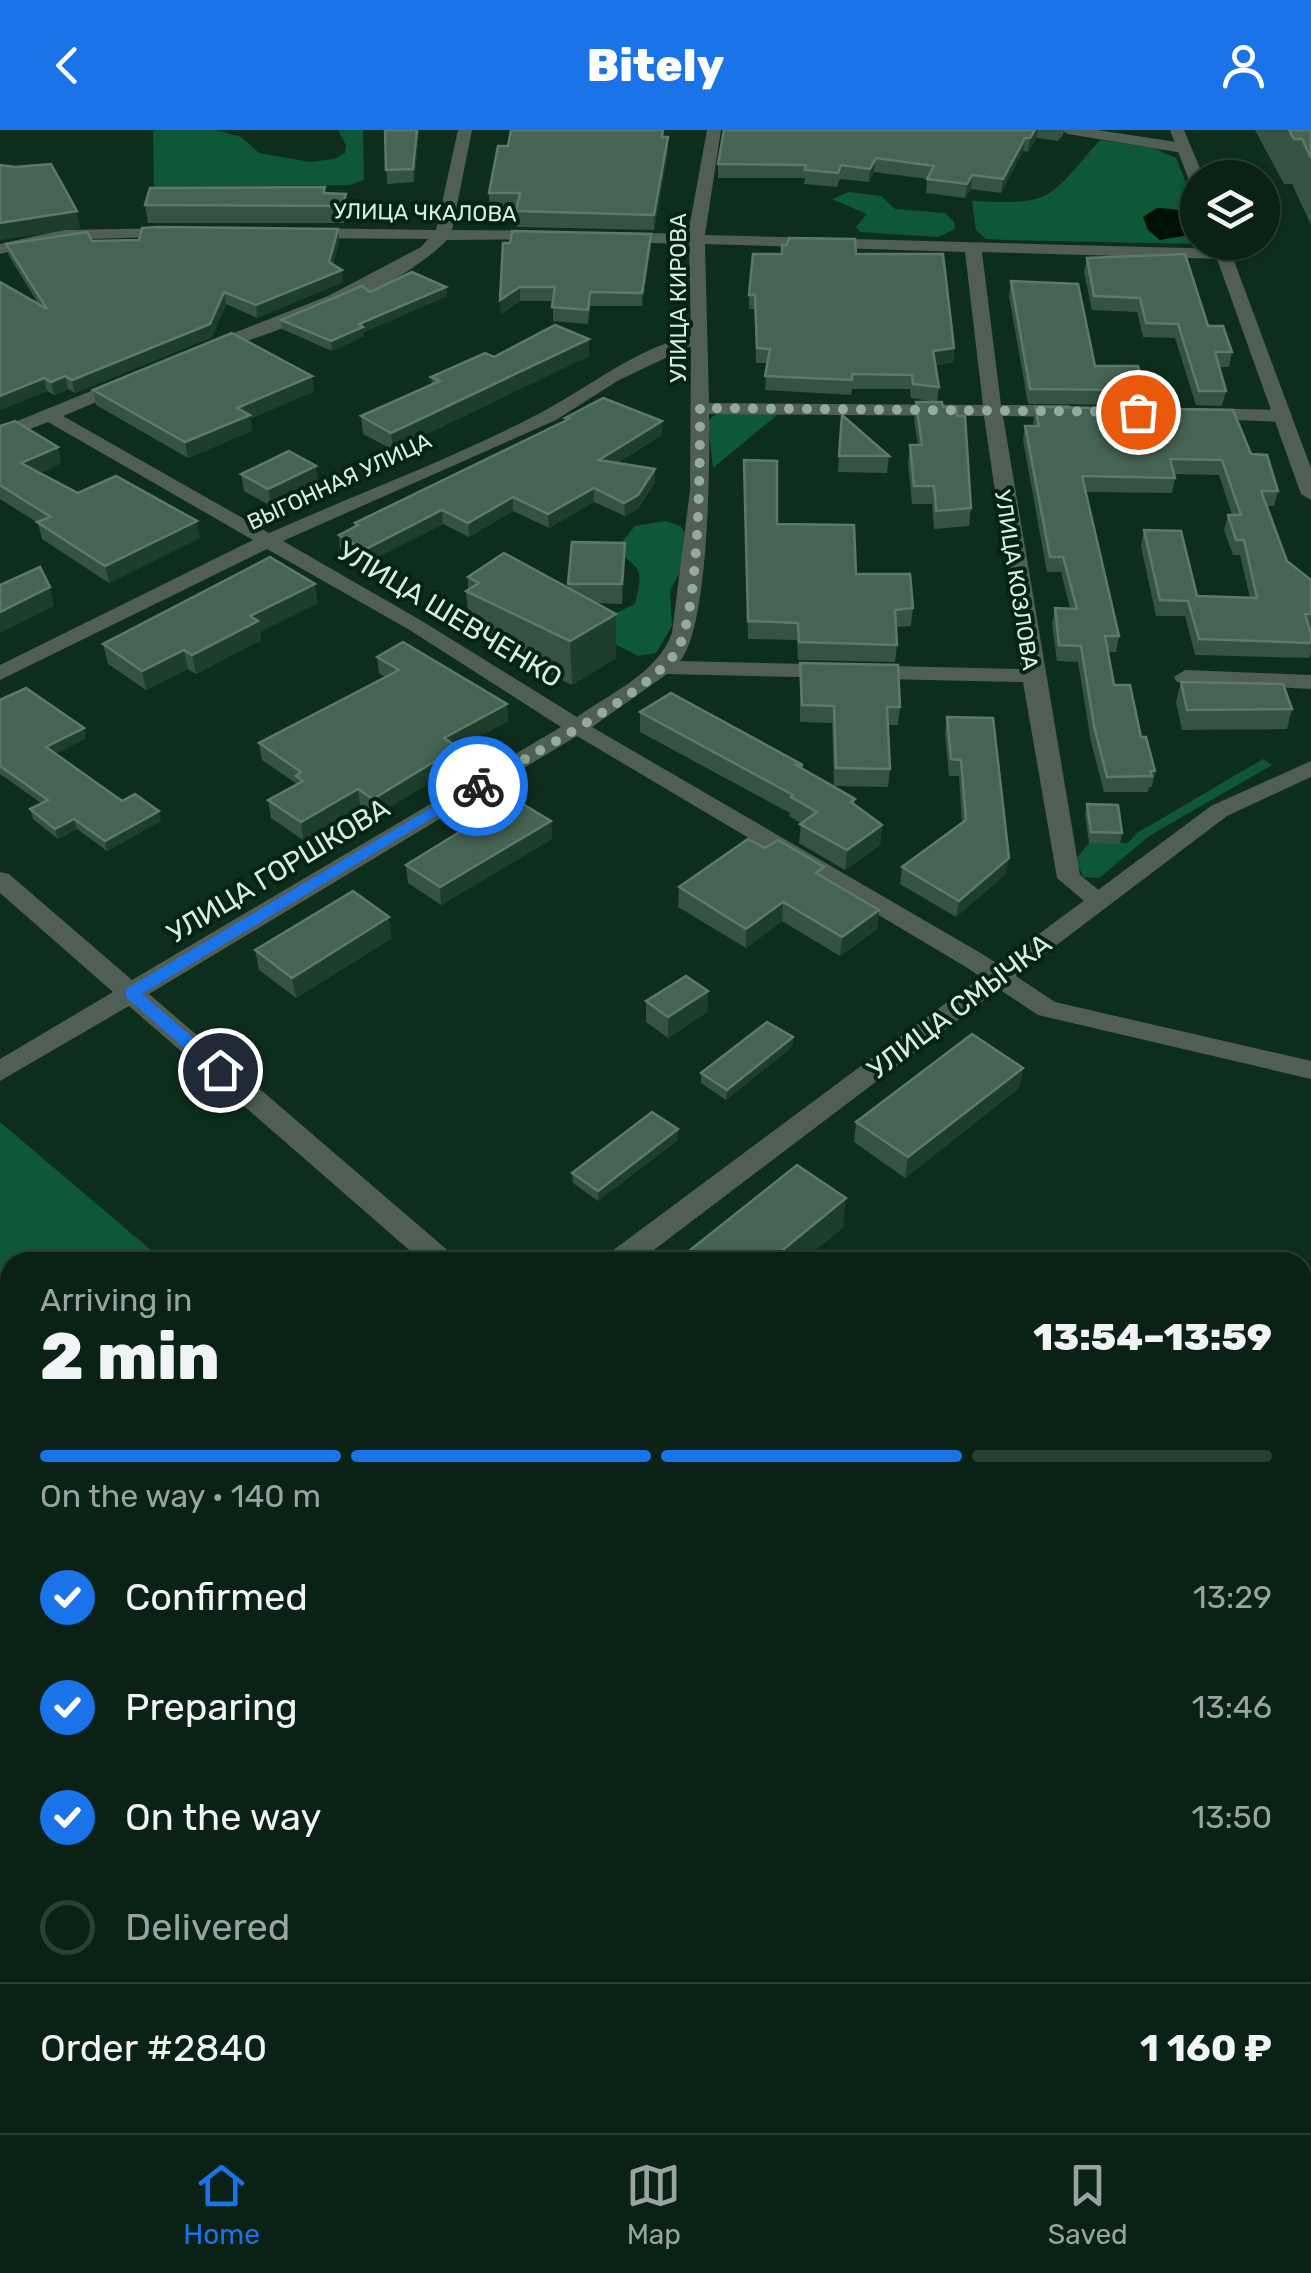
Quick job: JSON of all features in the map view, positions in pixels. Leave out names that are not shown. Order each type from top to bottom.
[{"type":"street","points":[[196,354],[399,270],[433,248],[443,234],[465,130]]},
{"type":"street","name":"УЛИЦА КИРОВА","points":[[700,408],[696,239],[714,130]]},
{"type":"street","points":[[1068,130],[1183,148]]},
{"type":"street","points":[[1177,130],[1188,160]]},
{"type":"street","points":[[0,249],[62,236],[106,232],[194,233]]},
{"type":"street","name":"УЛИЦА ЧКАЛОВА","points":[[290,233],[560,236]]},
{"type":"street","points":[[599,237],[1180,248]]},
{"type":"street","name":"УЛИЦА КОЗЛОВА","points":[[973,246],[990,409],[1069,878],[1098,899]]},
{"type":"street","points":[[1225,260],[1311,494]]},
{"type":"street","name":"ВЫГОННАЯ УЛИЦА","points":[[0,673],[269,540],[549,416],[613,376],[677,344],[700,339]]},
{"type":"street","points":[[0,436],[141,377]]},
{"type":"street","points":[[700,408],[1090,412]]},
{"type":"street","name":"УЛИЦА ГОРШКОВА","points":[[0,1071],[576,727],[662,667],[677,651],[688,608],[700,490],[700,408]]},
{"type":"street","points":[[1169,413],[1282,416]]},
{"type":"street","name":"УЛИЦА ШЕВЧЕНКО","points":[[49,415],[416,625],[576,727],[1047,1009],[1311,1070]]},
{"type":"street","points":[[662,667],[1032,676]]},
{"type":"street","points":[[1185,677],[1311,682]]},
{"type":"street","name":"УЛИЦА СМЫЧКА","points":[[631,1252],[1220,811],[1311,768]]},
{"type":"street","points":[[0,880],[430,1252]]},
{"type":"green space","points":[[153,130],[215,130],[241,137],[259,153],[310,162],[334,159],[345,153],[346,145],[338,130],[363,130],[364,180],[349,185],[154,187]]},
{"type":"green space","points":[[1100,140],[1153,148],[1176,158],[1180,168],[1180,244],[986,239],[976,230],[972,201],[1035,199],[1058,187]]},
{"type":"green space","points":[[849,192],[881,196],[895,209],[945,213],[955,229],[938,237],[860,232],[856,227],[867,214],[832,199]]},
{"type":"green space","points":[[719,411],[782,411],[713,468],[708,421]]},
{"type":"green space","points":[[666,521],[684,531],[683,566],[670,590],[672,626],[656,653],[638,656],[613,643],[610,616],[635,604],[640,581],[638,570],[617,548],[635,526]]},
{"type":"green space","points":[[1263,759],[1272,765],[1149,836],[1099,878],[1083,877],[1076,859],[1089,843],[1128,843],[1137,833]]},
{"type":"green space","points":[[0,1122],[153,1252],[0,1252]]},
{"type":"shaded area","points":[[1157,208],[1180,211],[1180,237],[1160,240],[1148,230],[1143,217]]},
{"type":"building","points":[[385,130],[417,130],[413,169],[386,170]]},
{"type":"building","points":[[511,130],[663,130],[662,137],[668,137],[654,215],[516,211],[520,193],[489,193],[498,146],[508,146]]},
{"type":"building","points":[[724,130],[1035,130],[1030,138],[1025,138],[1003,179],[972,175],[967,184],[927,179],[934,166],[876,158],[870,169],[841,165],[838,173],[805,170],[806,165],[718,164]]},
{"type":"building","points":[[1289,130],[1311,130],[1311,158],[1302,139],[1294,139]]},
{"type":"building","points":[[51,164],[77,211],[0,223],[0,165]]},
{"type":"building","points":[[325,187],[323,193],[346,194],[342,206],[145,205],[150,188]]},
{"type":"building","points":[[142,228],[338,229],[329,262],[342,270],[256,305],[224,292],[210,324],[72,380],[65,376],[51,382],[44,378],[0,396],[0,282],[47,309],[6,244],[87,232],[92,241],[139,240]]},
{"type":"building","points":[[512,231],[651,234],[642,293],[590,292],[588,310],[552,307],[555,287],[520,287],[500,300],[503,243],[510,243]]},
{"type":"building","points":[[789,238],[855,239],[856,254],[943,254],[954,348],[933,351],[939,387],[913,384],[912,375],[852,374],[852,380],[765,376],[770,349],[757,348],[755,295],[749,295],[753,254],[782,254],[782,245],[787,245]]},
{"type":"building","points":[[1180,254],[1180,260],[1187,260],[1208,326],[1223,326],[1232,352],[1215,352],[1226,391],[1199,391],[1178,324],[1146,323],[1140,298],[1094,296],[1087,258]]},
{"type":"building","points":[[412,272],[446,287],[359,324],[363,327],[331,341],[281,320],[362,286],[370,292]]},
{"type":"building","points":[[1011,281],[1078,284],[1095,366],[1138,366],[1145,390],[1030,389]]},
{"type":"building","points":[[555,325],[589,339],[391,433],[361,416],[440,381],[431,377],[485,353],[494,357]]},
{"type":"building","points":[[232,333],[312,376],[237,408],[250,415],[185,442],[93,390]]},
{"type":"building","points":[[603,398],[662,421],[599,460],[655,469],[638,495],[624,503],[594,488],[548,514],[513,497],[468,523],[442,510],[364,550],[339,535],[358,525],[355,523],[569,419],[565,418]]},
{"type":"building","points":[[916,402],[942,402],[943,407],[956,407],[957,416],[965,416],[971,508],[936,511],[934,486],[914,486],[910,445],[922,445]]},
{"type":"building","points":[[1035,407],[1233,410],[1251,454],[1267,455],[1278,491],[1261,491],[1287,561],[1311,580],[1311,614],[1305,614],[1311,643],[1199,639],[1188,601],[1160,600],[1144,530],[1181,531],[1197,596],[1257,598],[1244,540],[1236,540],[1228,515],[1241,515],[1222,460],[1170,459],[1175,478],[1082,476],[1119,636],[1105,636],[1114,685],[1130,685],[1141,737],[1146,737],[1155,771],[1150,771],[1152,776],[1107,777],[1081,646],[1059,645],[1055,608],[1077,609],[1063,557],[1050,557],[1025,426],[1039,426]]},
{"type":"building","points":[[842,415],[889,456],[839,456]]},
{"type":"building","points":[[15,421],[58,447],[21,463],[78,493],[116,476],[197,521],[105,566],[37,522],[51,517],[0,485],[0,426]]},
{"type":"building","points":[[289,451],[316,466],[268,489],[241,474]]},
{"type":"building","points":[[744,460],[777,461],[777,524],[854,525],[856,574],[910,574],[913,608],[895,610],[897,645],[799,642],[798,623],[748,621]]},
{"type":"building","points":[[572,542],[625,543],[622,584],[568,584]]},
{"type":"building","points":[[504,553],[616,614],[570,641],[466,591],[479,583],[468,577]]},
{"type":"building","points":[[270,557],[315,584],[250,616],[258,621],[192,655],[184,650],[142,671],[103,644]]},
{"type":"building","points":[[40,567],[50,587],[0,612],[0,585]]},
{"type":"building","points":[[403,642],[507,704],[444,738],[458,747],[373,799],[358,789],[301,822],[268,800],[303,781],[296,776],[301,772],[259,743],[399,670],[377,657]]},
{"type":"building","points":[[800,663],[898,665],[900,707],[887,707],[890,769],[836,768],[834,706],[802,705]]},
{"type":"building","points":[[1181,682],[1283,684],[1292,709],[1187,710]]},
{"type":"building","points":[[26,688],[84,728],[46,747],[122,801],[135,794],[159,811],[105,841],[74,819],[55,829],[30,809],[48,800],[0,766],[0,700]]},
{"type":"building","points":[[671,693],[803,765],[796,765],[855,799],[851,802],[882,825],[847,850],[800,824],[817,812],[640,712]]},
{"type":"building","points":[[947,717],[993,718],[1009,858],[959,901],[902,867],[966,820],[961,760],[951,759]]},
{"type":"building","points":[[516,800],[551,821],[440,887],[406,865],[474,823]]},
{"type":"building","points":[[1087,804],[1118,805],[1122,833],[1091,832]]},
{"type":"building","points":[[748,839],[765,848],[778,840],[824,867],[816,873],[879,910],[842,937],[783,902],[746,929],[679,887]]},
{"type":"building","points":[[353,891],[389,917],[292,978],[255,950]]},
{"type":"building","points":[[686,976],[708,991],[668,1017],[646,1001]]},
{"type":"building","points":[[767,1022],[793,1037],[727,1090],[701,1073]]},
{"type":"building","points":[[972,1034],[1023,1068],[908,1157],[856,1122]]},
{"type":"building","points":[[652,1112],[678,1129],[598,1191],[572,1173]]},
{"type":"building","points":[[797,1165],[846,1198],[780,1252],[688,1252]]},
{"type":"way so far","points":[[478,786],[648,680],[677,651],[688,608],[700,490],[700,408],[1138,412]]},
{"type":"route","points":[[220,1070],[131,993],[478,786]]}]
